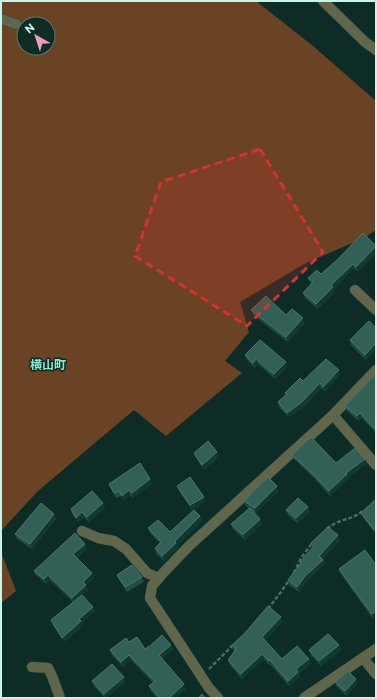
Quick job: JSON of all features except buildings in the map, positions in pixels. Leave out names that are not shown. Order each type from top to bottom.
[{"type":"street","points":[[324,1],[376,50]]},
{"type":"street","points":[[1,19],[16,24]]},
{"type":"street","points":[[355,290],[376,310]]},
{"type":"street","points":[[218,698],[202,677],[150,598],[152,586],[190,546],[333,415],[376,370]]},
{"type":"street","points":[[333,415],[376,465]]},
{"type":"street","points":[[82,531],[98,538],[114,541],[126,549],[147,573],[159,578]]},
{"type":"street","points":[[304,698],[376,649]]},
{"type":"street","points":[[363,658],[376,674]]},
{"type":"street","points":[[32,667],[48,668],[60,698]]},
{"type":"path","points":[[323,533],[332,524],[358,515],[367,508]]},
{"type":"path","points":[[264,613],[294,573],[301,558],[314,541]]},
{"type":"path","points":[[202,677],[239,640]]},
{"type":"highlighted area","points":[[260,149],[323,252],[247,326],[135,256],[161,182]]},
{"type":"shaded area","points":[[1,1],[256,1],[313,46],[376,101],[376,230],[364,238],[306,263],[240,302],[249,332],[225,361],[242,373],[166,436],[134,410],[38,491],[1,531]]},
{"type":"shaded area","points":[[1,552],[16,591],[1,603]]},
{"type":"district","name":"横山町","points":[[48,365]]}]
